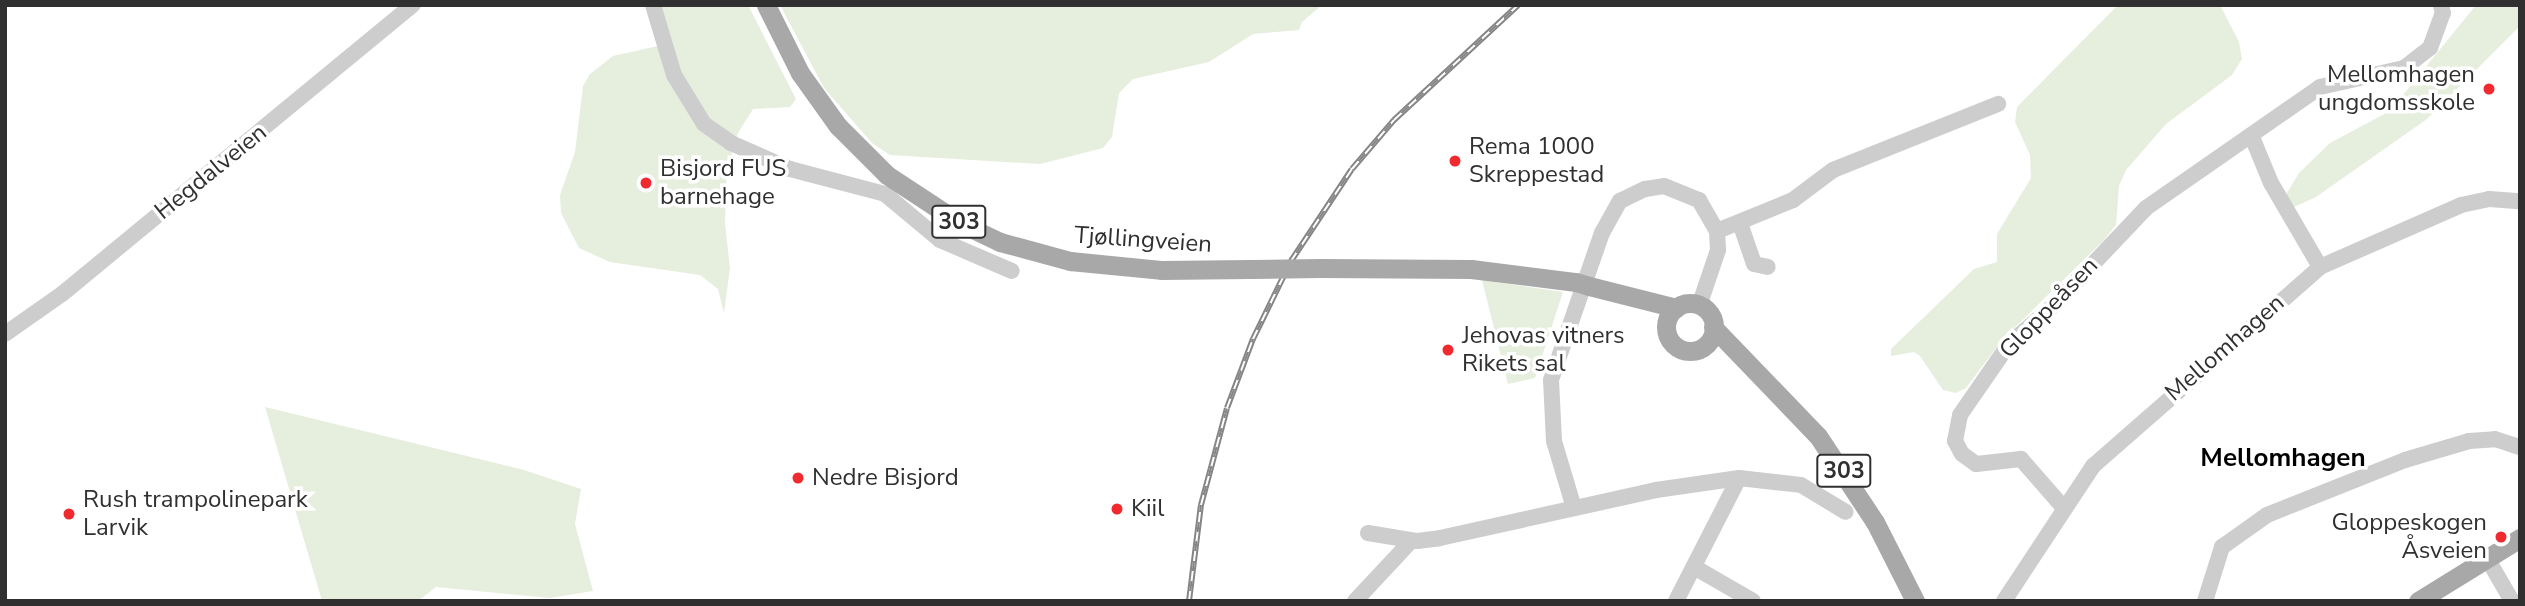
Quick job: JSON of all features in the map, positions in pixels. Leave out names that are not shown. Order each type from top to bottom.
[{"type":"main road","name":"Tjøllingveien","points":[[766,5],[800,73],[838,126],[887,175],[960,223],[1014,247],[1086,264],[1249,270],[1471,269],[1583,284],[1630,299]]},
{"type":"main road","name":"303","points":[[1630,299],[1676,308],[1699,306],[1709,314],[1713,327],[1744,362],[1796,410],[1843,470],[1916,601]]},
{"type":"main road","name":"303","points":[[1630,299],[1667,333],[1680,349],[1698,349],[1744,362]]},
{"type":"main road","points":[[1667,333],[1668,317],[1676,308]]},
{"type":"main road","points":[[1698,349],[1710,340],[1713,327]]},
{"type":"main road","points":[[2418,601],[2520,538]]},
{"type":"street","name":"Hegdalveien","points":[[5,334],[62,294],[413,5]]},
{"type":"street","points":[[653,5],[674,75],[689,103],[713,130],[790,169],[885,194],[940,240],[1012,271]]},
{"type":"street","name":"Gloppeåsen","points":[[2063,507],[2021,459],[1984,464],[1969,461],[1955,441],[1960,415],[2009,344],[2129,230],[2147,208],[2320,87],[2404,68],[2430,48],[2444,13],[2441,5]]},
{"type":"street","points":[[1717,231],[1793,200],[1833,170],[1998,104]]},
{"type":"street","points":[[2252,137],[2271,183],[2320,267]]},
{"type":"street","points":[[1574,508],[1554,441],[1551,384],[1558,350],[1610,214],[1632,194],[1652,187],[1674,188],[1699,200],[1717,231],[1718,250],[1699,306]]},
{"type":"street","name":"Mellomhagen","points":[[2004,601],[2063,507],[2118,440],[2320,267],[2461,205],[2489,200],[2520,201]]},
{"type":"street","points":[[1740,223],[1754,264],[1768,267]]},
{"type":"street","points":[[2204,601],[2222,547],[2267,515],[2405,460],[2469,441],[2495,439],[2520,447]]},
{"type":"street","points":[[1676,601],[1739,478]]},
{"type":"street","points":[[1368,533],[1412,540],[1695,482],[1739,478],[1801,485],[1846,512]]},
{"type":"street","points":[[1354,601],[1407,551],[1412,540]]},
{"type":"street","points":[[2487,558],[2512,601]]},
{"type":"street","points":[[1694,567],[1753,601]]},
{"type":"green space","points":[[660,5],[748,5],[796,99],[790,107],[753,109],[738,133],[727,170],[725,223],[730,268],[724,313],[718,289],[700,275],[610,262],[579,248],[561,213],[560,195],[575,152],[583,86],[590,74],[613,56],[658,46]]},
{"type":"green space","points":[[780,5],[1322,5],[1302,22],[1299,30],[1253,34],[1209,62],[1133,79],[1119,93],[1112,137],[1103,148],[1040,164],[890,155],[872,143],[824,88]]},
{"type":"green space","points":[[2118,5],[2220,5],[2239,42],[2242,59],[2232,75],[2166,124],[2126,170],[2119,186],[2116,225],[2104,240],[2002,340],[1966,388],[1956,393],[1943,390],[1920,356],[1914,352],[1891,356],[1891,349],[1974,269],[1997,262],[1997,234],[2031,178],[2030,155],[2015,122],[2017,107]]},
{"type":"green space","points":[[2476,5],[2520,5],[2520,26],[2427,119],[2316,197],[2294,207],[2285,196],[2299,173],[2330,143],[2390,111]]},
{"type":"green space","points":[[1482,280],[1563,292],[1535,378],[1508,384]]},
{"type":"green space","points":[[265,407],[524,470],[581,489],[575,524],[593,591],[550,598],[436,587],[418,601],[322,601]]},
{"type":"railway","points":[[1189,601],[1201,505],[1227,408],[1253,339],[1291,261],[1352,169],[1394,120],[1518,5]]},
{"type":"place","name":"Mellomhagen ungdomsskole","points":[[2489,89]]},
{"type":"place","name":"Rema 1000 Skreppestad","points":[[1455,161]]},
{"type":"place","name":"Bisjord FUS barnehage","points":[[646,183]]},
{"type":"place","name":"Jehovas vitners Rikets sal","points":[[1448,350]]},
{"type":"place","name":"Nedre Bisjord","points":[[798,478]]},
{"type":"place","name":"Kiil","points":[[1117,509]]},
{"type":"place","name":"Rush trampolinepark Larvik","points":[[69,514]]},
{"type":"place","name":"Gloppeskogen Åsveien","points":[[2501,537]]},
{"type":"district","name":"Mellomhagen","points":[[2283,458]]}]
